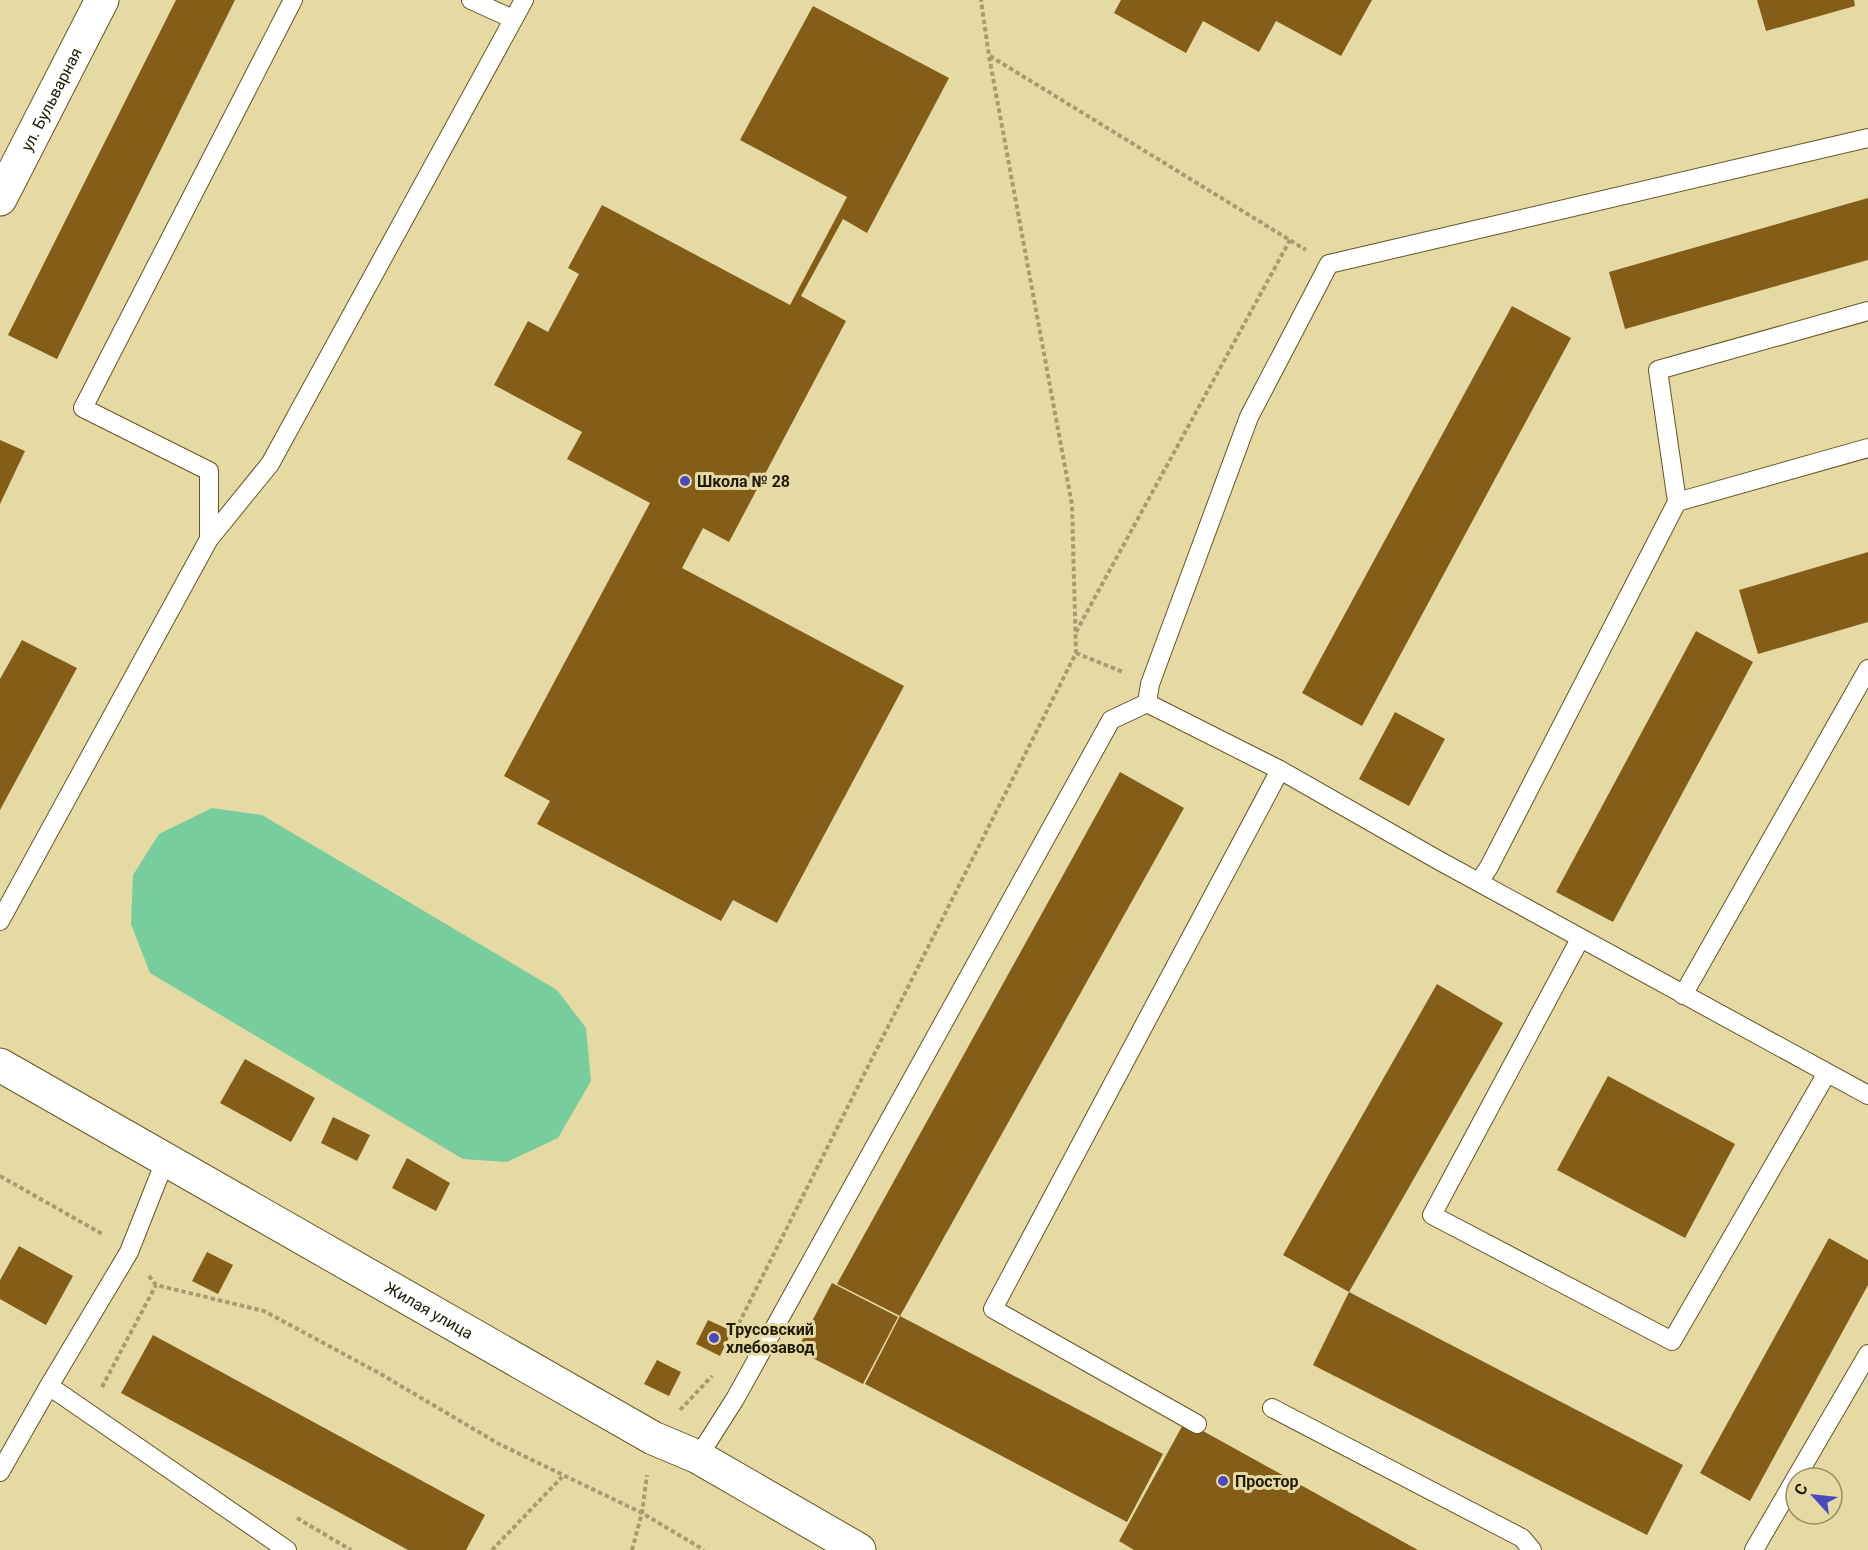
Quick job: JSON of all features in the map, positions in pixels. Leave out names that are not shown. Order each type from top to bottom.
[{"type":"street","name":"ул. Бульварная","points":[[0,199],[102,0]]},
{"type":"street","name":"Жилая улица","points":[[0,1065],[653,1438],[698,1457],[859,1550]]},
{"type":"lane","points":[[210,539],[209,471],[83,408],[293,0]]},
{"type":"lane","points":[[471,0],[513,19]]},
{"type":"lane","points":[[0,921],[210,539],[270,464],[524,0]]},
{"type":"lane","points":[[1147,703],[1150,684],[1249,417],[1329,264],[1868,138]]},
{"type":"lane","points":[[1479,882],[1677,502],[1658,370],[1868,311]]},
{"type":"lane","points":[[1677,502],[1868,448]]},
{"type":"lane","points":[[1683,995],[1868,669]]},
{"type":"lane","points":[[1147,703],[1280,770],[1580,939],[1868,1095]]},
{"type":"lane","points":[[698,1457],[735,1399],[1111,720],[1147,703]]},
{"type":"lane","points":[[1197,1424],[993,1309],[1280,770]]},
{"type":"lane","points":[[1580,939],[1432,1215],[1672,1341],[1827,1073]]},
{"type":"lane","points":[[0,1472],[48,1386],[129,1252],[165,1161]]},
{"type":"lane","points":[[1754,1550],[1868,1354]]},
{"type":"lane","points":[[48,1386],[287,1550]]},
{"type":"lane","points":[[1272,1408],[1522,1538],[1532,1550]]},
{"type":"path","points":[[730,1342],[1077,653],[1072,505],[989,56],[981,0]]},
{"type":"path","points":[[989,56],[1329,264]]},
{"type":"path","points":[[1076,632],[1290,240]]},
{"type":"path","points":[[0,1176],[96,1230],[129,1252],[156,1285],[264,1311],[379,1374],[499,1444],[562,1477],[642,1513],[704,1550]]},
{"type":"path","points":[[102,1389],[156,1285]]},
{"type":"path","points":[[492,1550],[562,1477]]},
{"type":"path","points":[[632,1550],[642,1513]]},
{"type":"path","points":[[290,1514],[351,1550]]},
{"type":"green space","points":[[212,808],[262,815],[557,990],[586,1028],[591,1081],[558,1138],[507,1162],[463,1159],[150,973],[131,924],[133,875],[159,834]]},
{"type":"building","points":[[176,0],[235,0],[57,359],[8,335]]},
{"type":"building","points":[[1121,0],[1372,0],[1341,56],[1276,21],[1259,52],[1203,21],[1186,53],[1114,13]]},
{"type":"building","points":[[1757,0],[1854,0],[1855,6],[1766,31]]},
{"type":"building","name":"Школа № 28","points":[[813,6],[949,78],[867,233],[843,219],[801,296],[846,321],[729,542],[703,528],[682,568],[904,686],[777,923],[733,900],[721,921],[537,824],[550,801],[504,776],[650,503],[567,459],[582,432],[494,385],[528,321],[548,332],[579,274],[568,268],[602,205],[790,305],[847,197],[740,140]]},
{"type":"building","points":[[1868,198],[1868,260],[1625,329],[1609,272]]},
{"type":"building","points":[[1512,306],[1571,338],[1362,726],[1302,693]]},
{"type":"building","points":[[0,440],[25,451],[0,504]]},
{"type":"building","points":[[1868,552],[1868,622],[1758,654],[1739,590]]},
{"type":"building","points":[[1696,631],[1753,662],[1613,922],[1556,892]]},
{"type":"building","points":[[22,640],[77,668],[0,810],[0,679]]},
{"type":"building","points":[[1395,712],[1445,739],[1409,806],[1359,779]]},
{"type":"building","points":[[1120,772],[1184,808],[900,1316],[837,1284]]},
{"type":"building","points":[[1437,984],[1503,1023],[1349,1292],[1283,1255]]},
{"type":"building","points":[[245,1059],[315,1098],[291,1142],[220,1103]]},
{"type":"building","points":[[1608,1076],[1735,1144],[1685,1238],[1557,1170]]},
{"type":"building","points":[[333,1117],[370,1135],[357,1161],[321,1143]]},
{"type":"building","points":[[407,1158],[450,1183],[436,1211],[392,1188]]},
{"type":"building","points":[[1829,1238],[1868,1260],[1868,1285],[1750,1501],[1700,1473]]},
{"type":"building","points":[[19,1246],[73,1276],[46,1325],[0,1299],[0,1280]]},
{"type":"building","points":[[207,1252],[233,1265],[218,1294],[192,1281]]},
{"type":"building","points":[[832,1283],[898,1317],[863,1384],[797,1350]]},
{"type":"building","points":[[1349,1292],[1683,1465],[1647,1535],[1313,1365]]},
{"type":"building","points":[[900,1316],[1163,1454],[1127,1522],[865,1384]]},
{"type":"building","name":"Трусовский хлебозавод","points":[[708,1320],[732,1331],[720,1356],[696,1344]]},
{"type":"building","points":[[153,1335],[485,1515],[466,1550],[408,1550],[121,1393]]},
{"type":"building","points":[[657,1360],[681,1372],[669,1396],[644,1384]]},
{"type":"building","name":"Простор","points":[[1185,1421],[1418,1550],[1134,1550],[1119,1541]]},
{"type":"place","name":"Школа № 28","points":[[685,481]]},
{"type":"place","name":"Трусовский хлебозавод","points":[[714,1338]]},
{"type":"place","name":"Простор","points":[[1223,1481]]}]
